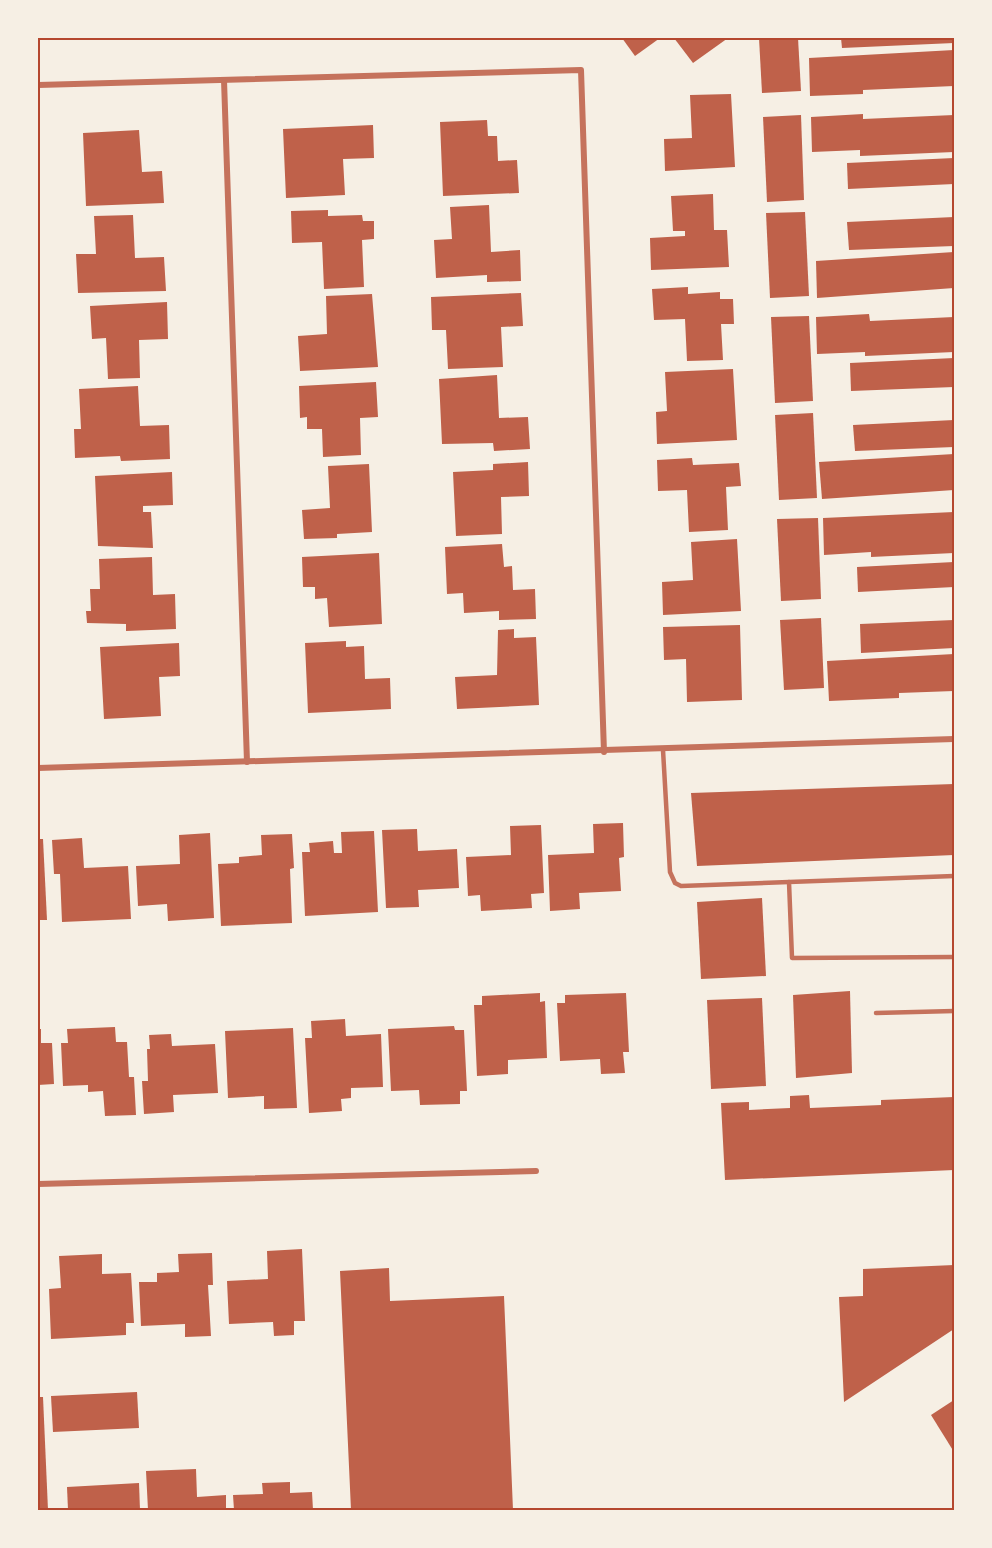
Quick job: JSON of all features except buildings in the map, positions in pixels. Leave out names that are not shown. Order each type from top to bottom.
[{"type":"street","points":[[38,85],[580,70],[604,752]]},
{"type":"street","points":[[224,80],[247,762]]},
{"type":"street","points":[[38,768],[604,752],[954,739]]},
{"type":"street","points":[[38,1184],[536,1171]]},
{"type":"lane","points":[[663,750],[670,872],[675,883],[681,886],[954,876]]},
{"type":"lane","points":[[789,882],[792,958],[954,957]]},
{"type":"lane","points":[[876,1013],[954,1011]]}]
